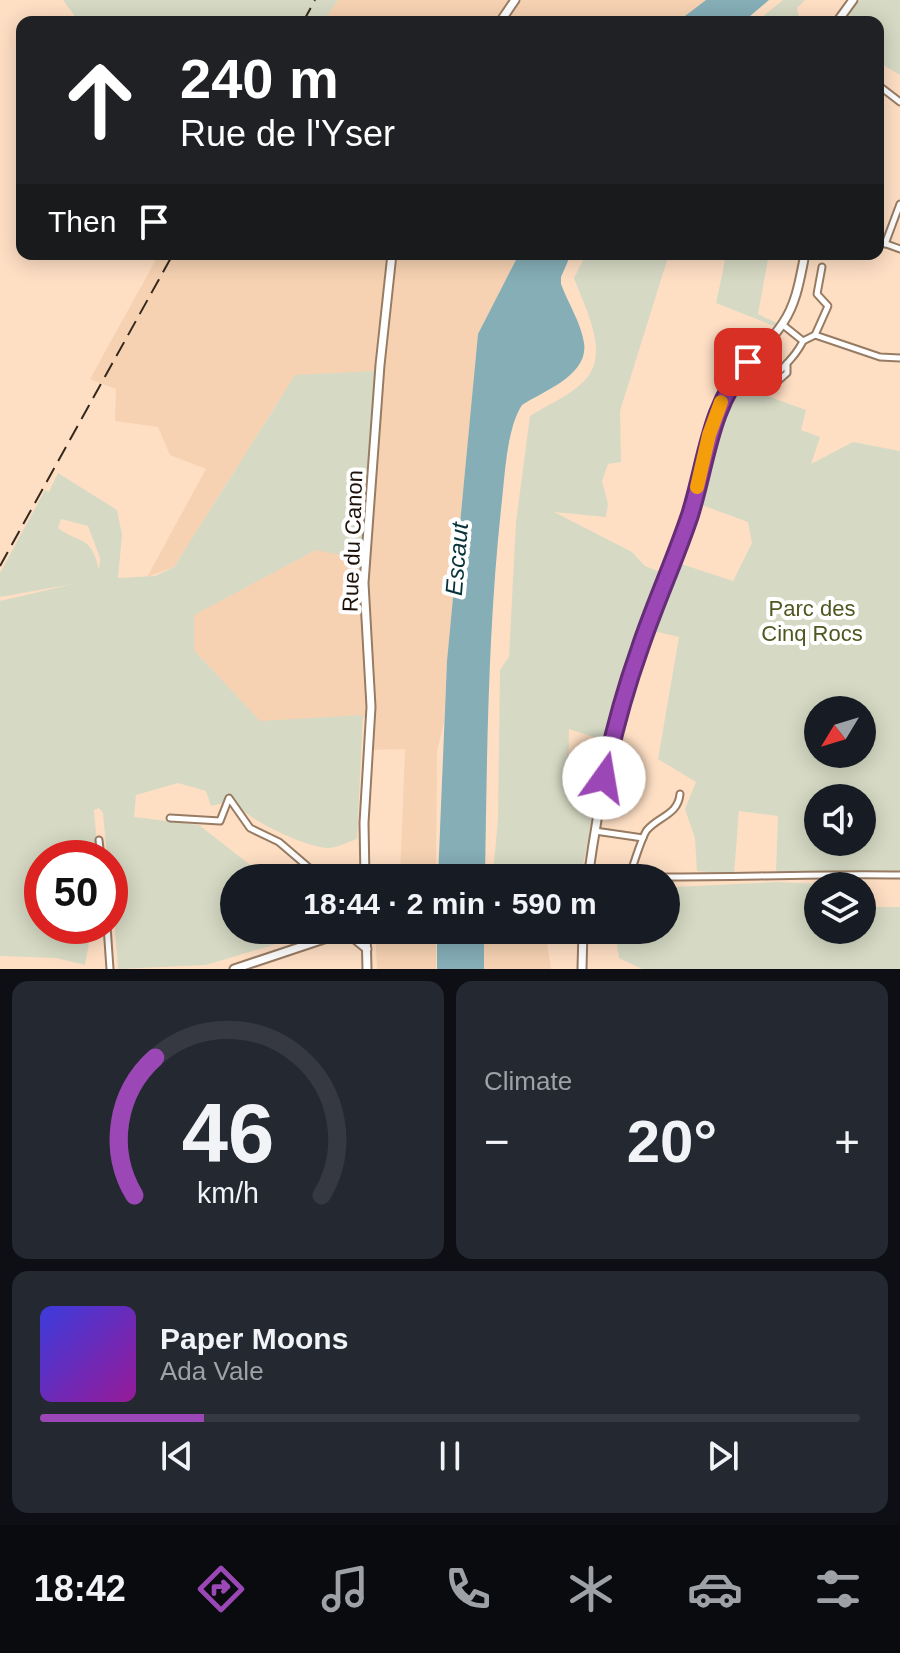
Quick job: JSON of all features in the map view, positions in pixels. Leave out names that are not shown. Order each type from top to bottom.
[{"type":"main road","name":"Rue du Canon","points":[[365,864],[364,823],[371,707],[364,583],[380,365],[391,260]]},
{"type":"main road","points":[[590,864],[617,720],[689,517],[720,405],[738,373],[783,325],[798,290],[804,260]]},
{"type":"main road","points":[[234,969],[309,944]]},
{"type":"main road","points":[[362,944],[367,949]]},
{"type":"main road","points":[[367,944],[367,969]]},
{"type":"main road","points":[[582,969],[583,944]]},
{"type":"street","points":[[884,90],[900,102]]},
{"type":"street","points":[[900,204],[885,244],[900,249]]},
{"type":"street","points":[[787,363],[787,373],[768,390],[766,385],[798,351],[803,341],[815,335],[828,306],[817,294],[822,267]]},
{"type":"street","points":[[783,325],[803,341]]},
{"type":"street","points":[[815,335],[880,357],[900,358]]},
{"type":"street","points":[[634,864],[647,830],[672,812],[680,794]]},
{"type":"street","points":[[170,818],[220,821],[229,798],[250,828],[279,842],[305,864]]},
{"type":"street","points":[[595,831],[643,838]]},
{"type":"street","points":[[680,877],[900,875]]},
{"type":"street","points":[[108,944],[110,969]]},
{"type":"shaded area","points":[[336,0],[706,0],[685,16],[326,16]]},
{"type":"shaded area","points":[[156,260],[516,260],[478,334],[444,722],[437,751],[436,864],[401,864],[405,749],[373,750],[374,717],[260,722],[194,650],[194,614],[316,550],[295,375],[174,567],[147,577],[206,469],[170,455],[158,427],[115,421],[116,389],[90,379]]},
{"type":"shaded area","points":[[376,944],[436,944],[436,969],[377,969]]},
{"type":"shaded area","points":[[484,944],[547,944],[551,969],[484,969]]},
{"type":"green space","points":[[63,0],[338,0],[327,16],[75,16]]},
{"type":"green space","points":[[783,0],[805,0],[797,8],[799,16],[763,16]]},
{"type":"green space","points":[[860,0],[900,0],[900,75],[884,66],[884,16],[848,16]]},
{"type":"green space","points":[[583,260],[667,260],[620,411],[621,462],[608,464],[602,481],[608,504],[606,517],[554,512],[632,552],[645,566],[665,574],[609,742],[569,729],[568,794],[598,794],[583,864],[494,864],[498,819],[500,670],[509,657],[516,522],[530,416],[571,392],[591,371],[596,345],[574,278]]},
{"type":"green space","points":[[725,260],[768,260],[758,314],[777,323],[774,326],[716,303]]},
{"type":"green space","points":[[375,371],[362,559],[316,550],[194,615],[194,650],[260,721],[363,715],[357,839],[333,847],[315,846],[260,822],[229,798],[211,806],[206,791],[178,783],[136,795],[134,817],[199,825],[249,864],[220,864],[220,944],[276,944],[206,965],[118,969],[116,944],[128,944],[128,840],[105,840],[103,813],[99,808],[94,810],[96,840],[24,840],[24,944],[89,944],[85,965],[56,958],[0,956],[0,601],[73,584],[0,597],[0,573],[45,490],[49,492],[58,473],[117,510],[122,535],[118,578],[155,576],[174,567],[295,375]],"holes":[[[61,519],[88,526],[100,558],[99,570],[89,546],[58,528]]]},
{"type":"green space","name":"Parc des Cinq Rocs","points":[[734,384],[806,410],[801,430],[820,437],[811,464],[853,442],[900,451],[900,872],[776,872],[778,816],[739,811],[734,874],[697,871],[695,838],[685,809],[696,782],[658,759],[679,637],[649,630],[672,561],[733,581],[752,543],[748,522],[699,504],[715,435]]},
{"type":"green space","points":[[804,883],[804,944],[876,944],[876,907],[900,907],[900,969],[642,969],[619,958],[617,944],[680,944],[680,887]]},
{"type":"water","points":[[706,0],[769,0],[750,16],[685,16]]},
{"type":"water","name":"Escaut","points":[[516,260],[568,260],[561,284],[580,328],[584,354],[580,364],[563,381],[522,405],[513,426],[506,464],[497,547],[489,689],[485,864],[439,864],[447,661],[478,334]]},
{"type":"water","points":[[437,944],[484,944],[484,969],[437,969]]},
{"type":"railway","points":[[306,16],[315,0]]},
{"type":"railway","points":[[0,566],[170,260]]},
{"type":"slow traffic","points":[[697,487],[709,435],[721,402]]},
{"type":"route","points":[[604,778],[617,720],[640,646],[689,517],[714,419],[731,383],[748,362]]}]
